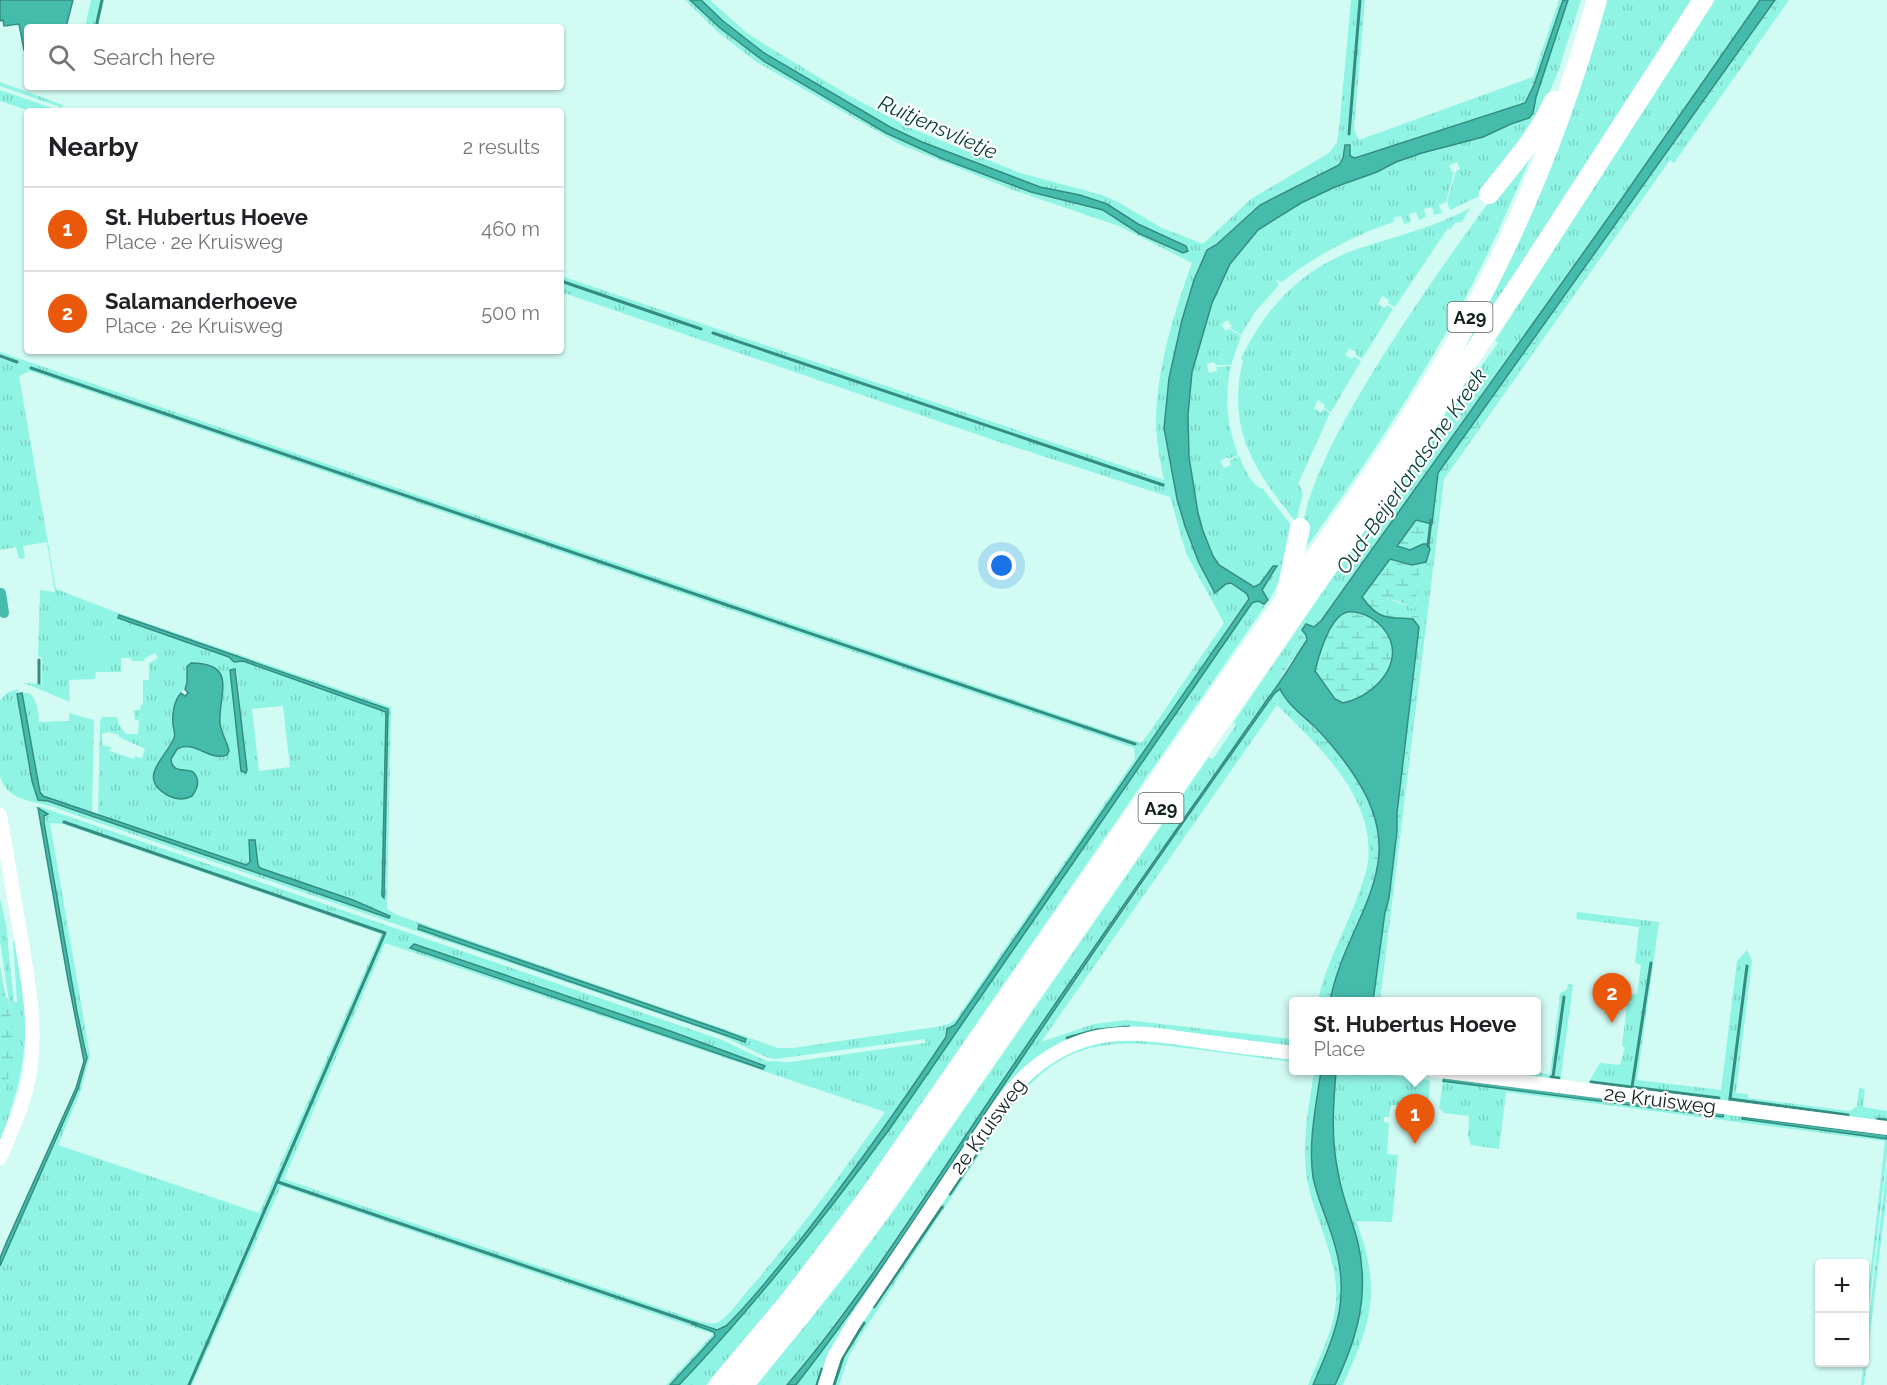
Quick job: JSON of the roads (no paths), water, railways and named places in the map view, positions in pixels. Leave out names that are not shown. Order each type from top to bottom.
[{"type":"highway","name":"A29","points":[[743,1385],[828,1281],[889,1198],[1344,544],[1528,271],[1703,0]]},
{"type":"highway","name":"A29","points":[[1489,194],[1525,149],[1545,119],[1563,78],[1581,25],[1596,2]]},
{"type":"highway","name":"A29","points":[[720,1385],[792,1298],[870,1195],[1401,432],[1441,369],[1476,306],[1531,190],[1571,83],[1596,2]]},
{"type":"highway","name":"A29","points":[[1286,598],[1300,528]]},
{"type":"street","points":[[0,815],[26,965],[33,1028],[32,1056],[26,1092],[0,1158]]},
{"type":"street","name":"2e Kruisweg","points":[[825,1385],[834,1357],[845,1336],[977,1138],[1010,1090],[1042,1061],[1079,1042],[1120,1034],[1147,1034],[1289,1052]]},
{"type":"street","name":"2e Kruisweg","points":[[1464,1075],[1887,1128]]},
{"type":"waterway","points":[[97,24],[102,0]]},
{"type":"waterway","points":[[1349,134],[1360,0]]},
{"type":"waterway","points":[[564,282],[701,329]]},
{"type":"waterway","points":[[713,333],[1163,485]]},
{"type":"waterway","points":[[0,356],[17,362]]},
{"type":"waterway","points":[[31,368],[1135,744]]},
{"type":"waterway","points":[[1428,546],[1431,520]]},
{"type":"waterway","points":[[1,593],[4,613]]},
{"type":"waterway","points":[[39,660],[39,683]]},
{"type":"waterway","points":[[64,822],[385,933],[189,1385]]},
{"type":"waterway","points":[[1632,1087],[1651,963]]},
{"type":"waterway","points":[[1730,1099],[1747,966]]},
{"type":"waterway","points":[[1553,1077],[1564,997]]},
{"type":"waterway","points":[[1067,1038],[1096,1030],[1129,1027]]},
{"type":"waterway","points":[[1551,1077],[1559,1078]]},
{"type":"waterway","points":[[1591,1082],[1719,1098]]},
{"type":"waterway","points":[[950,1194],[1015,1096]]},
{"type":"waterway","points":[[1730,1099],[1848,1115]]},
{"type":"waterway","points":[[1878,1119],[1887,1120]]},
{"type":"waterway","points":[[278,1182],[696,1324]]},
{"type":"waterway","points":[[874,1307],[942,1207]]},
{"type":"waterway","points":[[834,1385],[843,1357],[864,1323]]},
{"type":"waterway","points":[[817,1385],[822,1369]]},
{"type":"place","name":"Salamanderhoeve","points":[[1612,1023]]},
{"type":"place","name":"St. Hubertus Hoeve","points":[[1415,1144]]},
{"type":"water label","name":"Ruitjensvlietje","points":[[938,127]]},
{"type":"water label","name":"Oud-Beijerlandsche Kreek","points":[[1411,471]]}]
